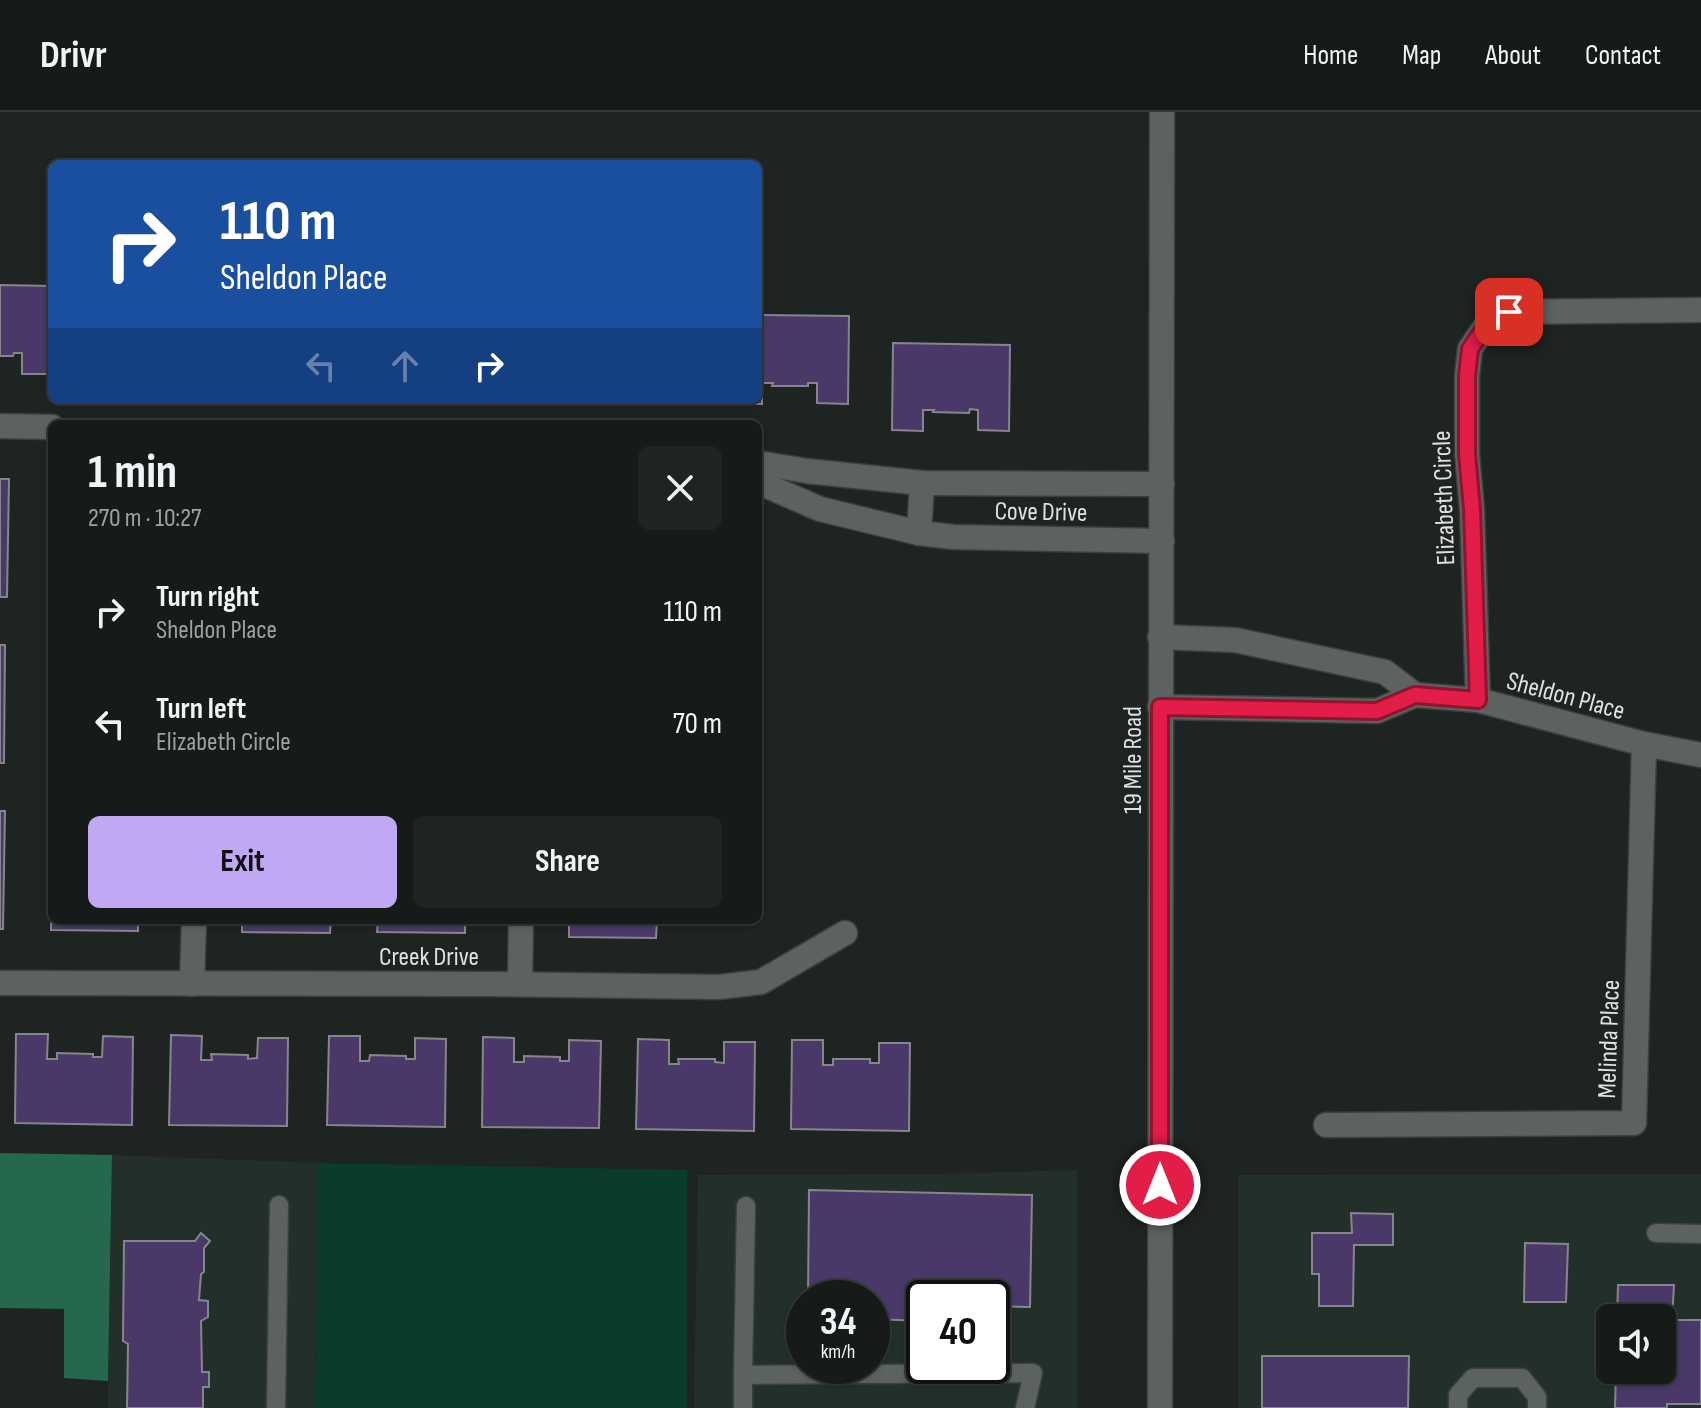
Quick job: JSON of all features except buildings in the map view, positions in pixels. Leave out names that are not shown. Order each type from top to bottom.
[{"type":"street","name":"19 Mile Road","points":[[1160,1408],[1162,112]]},
{"type":"street","name":"Elizabeth Circle","points":[[1478,700],[1472,509],[1467,454],[1470,349],[1487,324],[1509,312],[1701,310]]},
{"type":"street","points":[[0,426],[48,427]]},
{"type":"street","name":"Cove Drive","points":[[762,464],[922,483],[1162,484]]},
{"type":"street","points":[[919,533],[922,483]]},
{"type":"street","name":"Cove Drive","points":[[762,484],[820,509],[919,533],[953,537],[1162,541]]},
{"type":"street","points":[[1160,637],[1235,640],[1385,672],[1415,695]]},
{"type":"street","name":"Sheldon Place","points":[[1160,707],[1377,711],[1415,695],[1478,700],[1644,744],[1701,755]]},
{"type":"street","name":"Melinda Place","points":[[1326,1125],[1634,1123],[1644,744]]},
{"type":"street","points":[[192,984],[194,924]]},
{"type":"street","points":[[520,984],[521,924]]},
{"type":"street","name":"Creek Drive","points":[[0,983],[719,987],[761,982],[845,933]]},
{"type":"lane","points":[[276,1408],[279,1205]]},
{"type":"lane","points":[[743,1408],[746,1206]]},
{"type":"lane","points":[[1656,1233],[1701,1234]]},
{"type":"lane","points":[[743,1375],[1033,1373],[1025,1408]]},
{"type":"lane","points":[[1458,1408],[1458,1395],[1473,1378],[1522,1378],[1537,1397],[1537,1408]]},
{"type":"shaded area","points":[[112,1155],[318,1163],[316,1408],[108,1408]]},
{"type":"shaded area","points":[[1077,1170],[1077,1408],[694,1408],[698,1175]]},
{"type":"shaded area","points":[[1701,1174],[1701,1408],[1238,1408],[1238,1175]]},
{"type":"green space","points":[[0,1153],[112,1155],[108,1381],[64,1378],[64,1309],[0,1308]]},
{"type":"green space","points":[[318,1163],[687,1170],[687,1408],[316,1408]]},
{"type":"route","points":[[1160,1185],[1160,707],[1377,711],[1415,695],[1478,700],[1472,509],[1467,454],[1467,376],[1470,349],[1487,324],[1509,312]]}]
